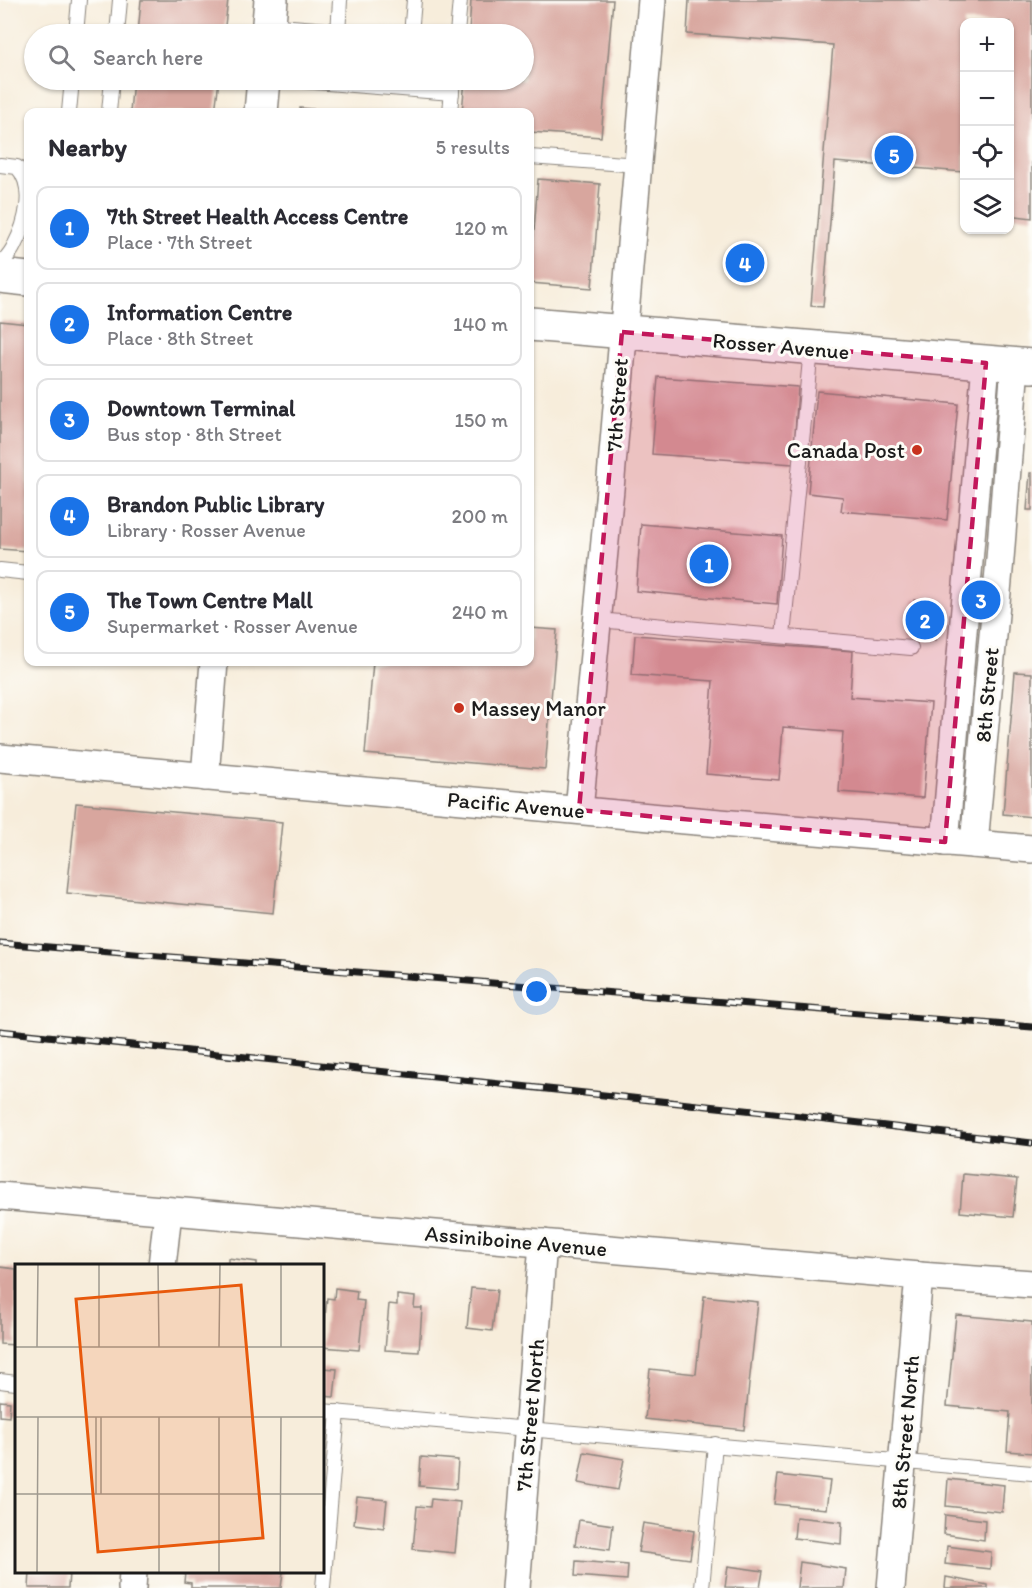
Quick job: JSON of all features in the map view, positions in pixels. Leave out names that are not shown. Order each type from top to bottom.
[{"type":"street","name":"7th Street","points":[[579,810],[598,620],[652,0]]},
{"type":"street","points":[[261,108],[263,90]]},
{"type":"street","points":[[0,276],[24,279]]},
{"type":"street","name":"Rosser Avenue","points":[[534,324],[1011,365]]},
{"type":"street","name":"8th Street","points":[[945,842],[1011,365]]},
{"type":"street","name":"8th Street","points":[[974,844],[1000,558],[1011,365]]},
{"type":"street","points":[[205,777],[214,666]]},
{"type":"street","name":"Pacific Avenue","points":[[0,758],[1032,849]]},
{"type":"street","name":"Assiniboine Avenue","points":[[0,1196],[1032,1284]]},
{"type":"street","points":[[162,1264],[168,1212]]},
{"type":"street","name":"7th Street North","points":[[516,1588],[543,1243]]},
{"type":"street","name":"8th Street North","points":[[891,1588],[919,1276]]},
{"type":"street","points":[[132,1588],[133,1573]]},
{"type":"lane","points":[[77,24],[79,0]]},
{"type":"lane","points":[[118,24],[120,0]]},
{"type":"lane","points":[[339,24],[340,0]]},
{"type":"lane","points":[[412,24],[414,0]]},
{"type":"lane","points":[[458,24],[460,0]]},
{"type":"lane","points":[[269,20],[290,24]]},
{"type":"lane","points":[[69,108],[71,90]]},
{"type":"lane","points":[[108,108],[111,90]]},
{"type":"lane","points":[[450,108],[452,90]]},
{"type":"lane","points":[[534,157],[638,165]]},
{"type":"lane","points":[[0,165],[17,167],[24,177]]},
{"type":"lane","points":[[0,265],[14,247],[24,222]]},
{"type":"lane","points":[[783,636],[811,349]]},
{"type":"lane","points":[[0,570],[24,573]]},
{"type":"lane","points":[[598,620],[911,648]]},
{"type":"lane","points":[[0,1381],[15,1383]]},
{"type":"lane","points":[[324,1411],[1032,1473]]},
{"type":"lane","points":[[323,1588],[338,1412]]},
{"type":"lane","points":[[702,1588],[715,1444]]},
{"type":"highlighted area","points":[[622,332],[986,363],[945,842],[579,810]]},
{"type":"building","points":[[141,0],[228,0],[225,24],[139,24]]},
{"type":"building","points":[[471,0],[613,0],[601,137],[534,132],[534,108],[462,108],[464,90],[534,90],[534,24],[470,24]]},
{"type":"building","points":[[689,0],[1032,0],[1032,218],[1014,217],[1014,18],[960,18],[960,172],[835,162],[823,307],[811,306],[833,45],[687,34]]},
{"type":"building","points":[[132,90],[218,90],[216,108],[130,108]]},
{"type":"building","points":[[538,179],[600,184],[592,288],[534,283],[534,231]]},
{"type":"building","points":[[0,321],[24,324],[24,551],[0,549]]},
{"type":"building","points":[[658,377],[798,387],[793,464],[652,454]]},
{"type":"building","points":[[817,391],[958,404],[947,520],[841,511],[843,497],[808,493]]},
{"type":"building","points":[[1030,473],[1032,473],[1032,510],[1027,510]]},
{"type":"building","points":[[641,524],[782,536],[777,604],[636,591]]},
{"type":"building","points":[[914,600],[940,603],[936,640],[909,636]]},
{"type":"building","name":"Massey Manor","points":[[534,628],[557,630],[545,769],[365,754],[373,666],[534,666]]},
{"type":"building","points":[[635,635],[853,651],[850,697],[931,703],[923,798],[839,792],[843,732],[783,727],[779,780],[706,774],[713,681],[632,675]]},
{"type":"building","points":[[1015,672],[1032,673],[1032,817],[1003,814]]},
{"type":"building","points":[[76,803],[282,822],[273,913],[67,893]]},
{"type":"building","points":[[963,1174],[1017,1179],[1013,1217],[960,1212]]},
{"type":"building","points":[[228,1258],[257,1262],[257,1264],[228,1264]]},
{"type":"building","points":[[0,1267],[15,1269],[15,1345],[0,1344]]},
{"type":"building","points":[[335,1288],[357,1291],[356,1300],[364,1301],[359,1350],[324,1347],[327,1298],[334,1299]]},
{"type":"building","points":[[471,1288],[497,1290],[492,1331],[467,1328]]},
{"type":"building","points":[[397,1295],[415,1297],[414,1308],[422,1308],[419,1352],[385,1350],[389,1304],[397,1305]]},
{"type":"building","points":[[704,1296],[758,1302],[744,1430],[645,1419],[650,1369],[696,1374]]},
{"type":"building","points":[[956,1315],[1032,1322],[1032,1453],[1007,1451],[1010,1412],[947,1406]]},
{"type":"building","points":[[324,1368],[337,1369],[334,1397],[324,1396]]},
{"type":"building","points":[[0,1401],[10,1402],[9,1417],[0,1416]]},
{"type":"building","points":[[584,1452],[624,1459],[618,1490],[578,1483]]},
{"type":"building","points":[[421,1457],[458,1460],[456,1489],[419,1486]]},
{"type":"building","points":[[778,1475],[830,1481],[826,1509],[774,1504]]},
{"type":"building","points":[[948,1479],[1004,1485],[1002,1512],[946,1506]]},
{"type":"building","points":[[357,1497],[387,1500],[384,1528],[354,1524]]},
{"type":"building","points":[[431,1499],[460,1502],[455,1553],[413,1549],[417,1506],[430,1507]]},
{"type":"building","points":[[945,1515],[985,1520],[984,1540],[944,1534]]},
{"type":"building","points":[[796,1517],[842,1522],[841,1544],[794,1538]]},
{"type":"building","points":[[579,1520],[613,1525],[610,1550],[575,1545]]},
{"type":"building","points":[[643,1523],[694,1531],[690,1559],[638,1552]]},
{"type":"building","points":[[947,1546],[991,1552],[990,1569],[945,1564]]},
{"type":"building","points":[[576,1561],[628,1565],[627,1580],[575,1576]]},
{"type":"building","points":[[800,1562],[846,1569],[844,1588],[797,1588]]},
{"type":"building","points":[[728,1566],[763,1571],[760,1588],[725,1587]]},
{"type":"building","points":[[30,1573],[69,1573],[68,1588],[29,1588]]},
{"type":"building","points":[[185,1573],[283,1573],[281,1588],[191,1588],[191,1583],[184,1582]]},
{"type":"building","points":[[946,1577],[988,1585],[988,1588],[945,1588]]},
{"type":"railway","points":[[0,943],[1032,1027]]},
{"type":"railway","points":[[0,1031],[792,1115],[1032,1143]]},
{"type":"place","name":"The Town Centre Mall","points":[[894,155]]},
{"type":"place","name":"Brandon Public Library","points":[[745,263]]},
{"type":"place","name":"Canada Post","points":[[917,450]]},
{"type":"place","name":"7th Street Health Access Centre","points":[[709,564]]},
{"type":"place","name":"Downtown Terminal","points":[[981,600]]},
{"type":"place","name":"Information Centre","points":[[925,620]]},
{"type":"place","name":"Massey Manor","points":[[459,708]]}]
